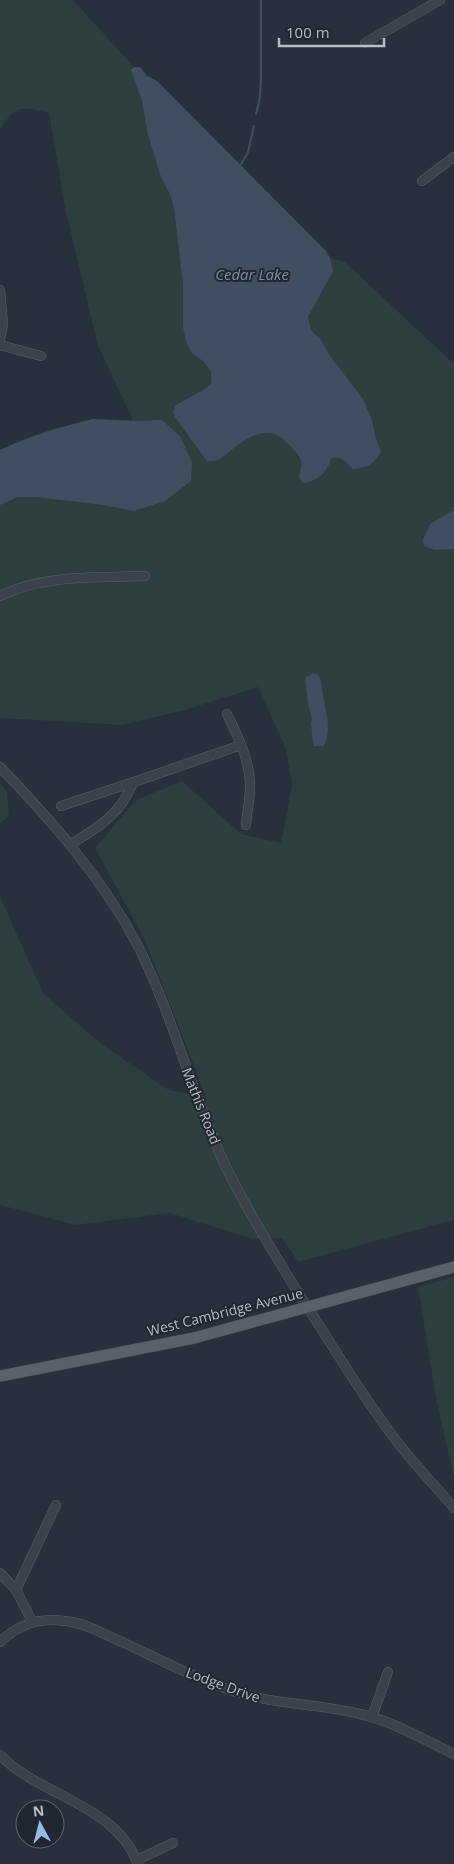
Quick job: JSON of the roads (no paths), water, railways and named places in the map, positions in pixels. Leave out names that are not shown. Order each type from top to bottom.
[{"type":"main road","name":"West Cambridge Avenue","points":[[0,1376],[194,1338],[308,1308],[454,1266]]},
{"type":"street","points":[[365,43],[440,0]]},
{"type":"street","points":[[422,181],[454,157]]},
{"type":"street","points":[[0,290],[3,324],[0,339]]},
{"type":"street","points":[[0,345],[41,356]]},
{"type":"street","points":[[0,596],[11,590],[39,582],[145,576]]},
{"type":"street","points":[[227,714],[248,766],[250,786],[246,826]]},
{"type":"street","points":[[61,806],[241,745]]},
{"type":"street","name":"Mathis Road","points":[[0,767],[71,844],[109,899],[137,945],[206,1121],[224,1163],[256,1223],[308,1308],[402,1448],[454,1508]]},
{"type":"street","points":[[71,844],[106,820],[116,810],[134,782]]},
{"type":"street","points":[[16,1590],[56,1505]]},
{"type":"street","points":[[0,1572],[16,1590],[32,1621]]},
{"type":"street","name":"Lodge Drive","points":[[0,1642],[20,1627],[32,1621],[56,1619],[81,1624],[204,1680],[253,1698],[372,1717],[454,1754]]},
{"type":"street","points":[[372,1717],[388,1672]]},
{"type":"street","points":[[0,1755],[20,1772],[109,1824],[125,1840],[138,1862],[172,1843]]},
{"type":"water","name":"Cedar Lake","points":[[134,67],[140,67],[147,76],[157,81],[326,251],[333,271],[308,317],[311,330],[321,340],[330,356],[363,399],[372,420],[381,452],[370,465],[353,469],[341,459],[331,459],[321,476],[303,483],[299,477],[301,463],[298,455],[281,438],[274,434],[266,433],[249,438],[220,459],[207,461],[175,417],[173,412],[176,405],[211,384],[211,371],[204,362],[192,353],[186,342],[183,327],[183,284],[174,208],[170,194],[161,177],[148,135],[142,101],[131,70]]},
{"type":"water","points":[[93,419],[162,420],[180,436],[192,462],[191,481],[165,501],[134,511],[103,505],[36,497],[18,497],[0,505],[0,450],[45,432]]},
{"type":"water","points":[[454,510],[454,549],[435,550],[424,546],[423,540],[430,524]]},
{"type":"water","points":[[313,673],[318,675],[321,680],[327,713],[328,730],[324,746],[314,746],[313,743],[312,719],[305,678]]},
{"type":"waterway","points":[[256,114],[260,97],[261,77],[261,0]]},
{"type":"waterway","points":[[240,166],[248,152],[254,126]]}]
